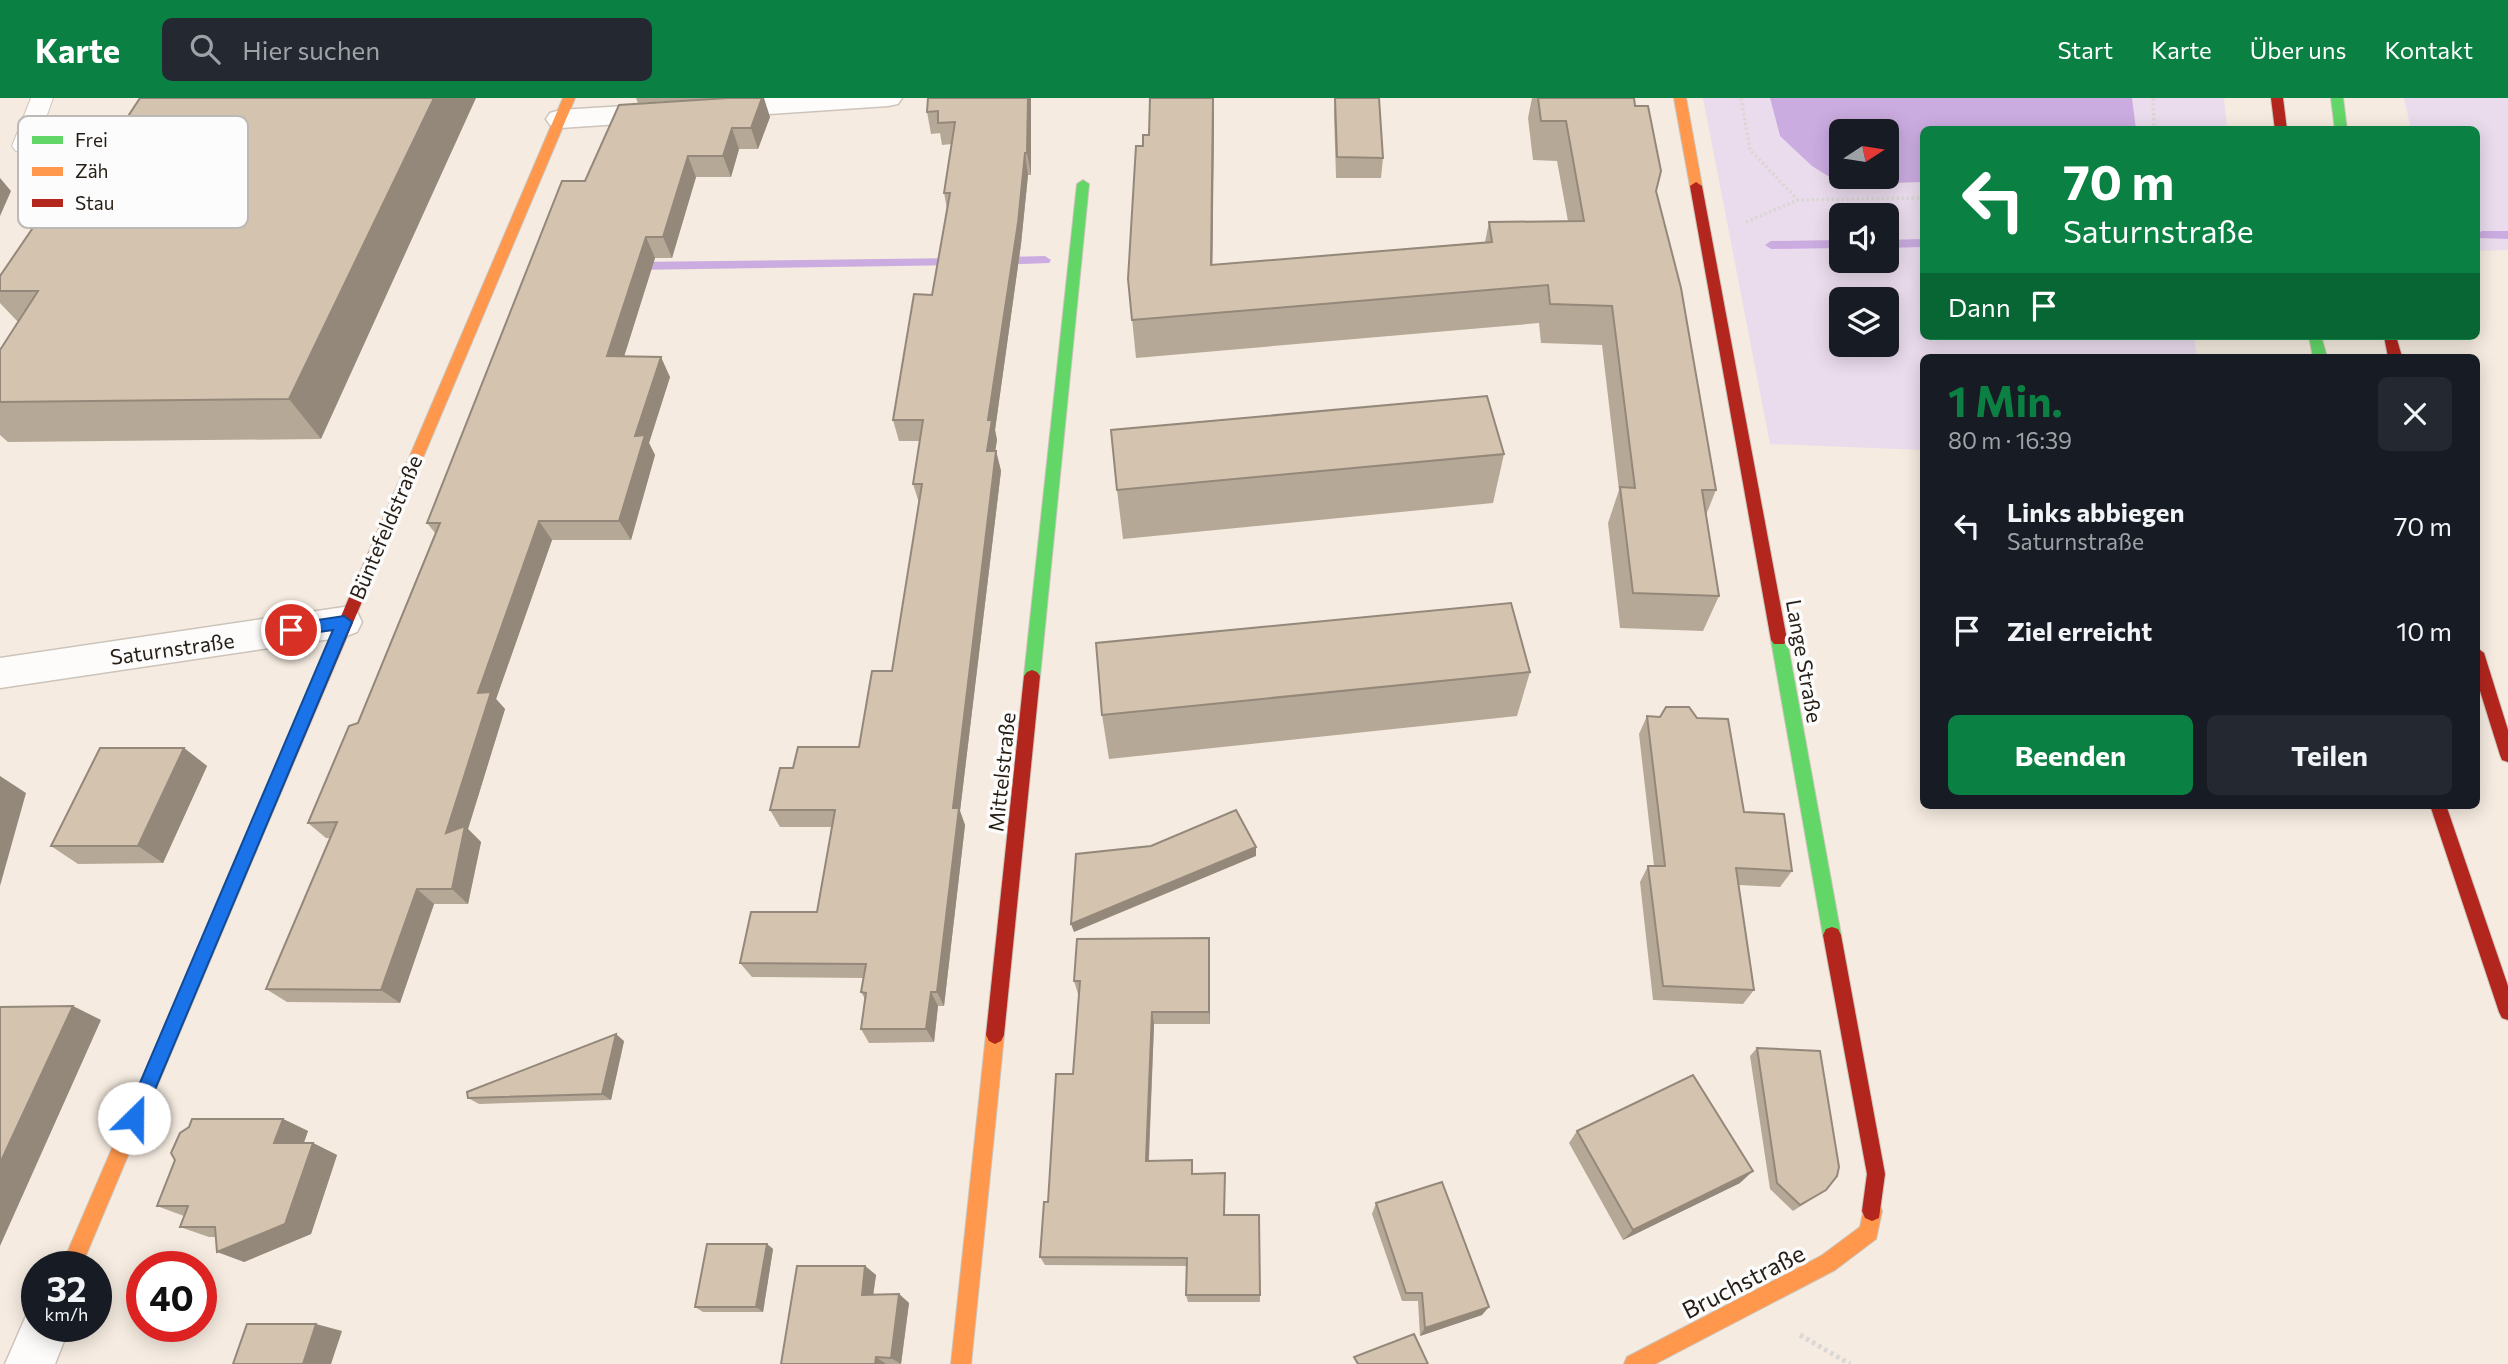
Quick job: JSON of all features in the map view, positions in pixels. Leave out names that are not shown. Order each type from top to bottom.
[{"type":"main road","name":"Lange Straße","points":[[1680,98],[1876,1174],[1869,1232]]},
{"type":"main road","points":[[2277,98],[2280,126]]},
{"type":"main road","points":[[2337,98],[2340,126]]},
{"type":"main road","name":"Büntefeldstraße","points":[[78,1251],[565,109]]},
{"type":"main road","name":"Mittelstraße","points":[[961,1364],[1083,184]]},
{"type":"main road","points":[[2480,666],[2508,755]]},
{"type":"main road","points":[[2439,809],[2508,1012]]},
{"type":"main road","name":"Bruchstraße","points":[[1633,1364],[1828,1263],[1869,1232]]},
{"type":"street","points":[[565,109],[888,98]]},
{"type":"street","name":"Saturnstraße","points":[[0,673],[344,622]]},
{"type":"street","points":[[30,1364],[39,1342]]},
{"type":"lane","points":[[35,116],[42,98]]},
{"type":"path","points":[[1741,98],[1750,150],[1798,200]]},
{"type":"path","points":[[2152,98],[2154,126]]},
{"type":"path","points":[[1705,229],[1731,228],[1798,200],[1920,198]]},
{"type":"shaded area","points":[[1703,98],[1770,98],[1780,136],[1829,176],[1829,189],[1899,189],[1899,183],[1920,182],[1920,340],[2195,340],[2197,354],[1920,354],[1920,450],[1770,444]]},
{"type":"shaded area","points":[[1770,98],[2132,98],[2136,126],[1920,126],[1920,182],[1899,183],[1899,119],[1829,119],[1829,177],[1812,166],[1780,136]]},
{"type":"shaded area","points":[[2132,98],[2224,98],[2227,126],[2136,126]]},
{"type":"shaded area","points":[[2404,98],[2508,98],[2508,250],[2480,251],[2480,126],[2410,126]]},
{"type":"building","points":[[140,98],[434,98],[289,399],[0,402],[0,350],[38,291],[0,291],[0,276],[33,228],[248,228],[248,116],[128,116]]},
{"type":"building","points":[[762,98],[751,128],[732,128],[723,156],[688,156],[663,237],[646,237],[607,356],[661,357],[635,436],[645,435],[619,521],[539,521],[478,693],[491,692],[446,833],[465,826],[452,889],[417,889],[381,990],[266,989],[337,822],[308,823],[349,726],[358,723],[440,523],[427,523],[562,181],[585,181],[619,105]]},
{"type":"building","points":[[928,98],[1028,98],[1027,153],[988,420],[992,420],[987,451],[996,451],[953,808],[959,808],[937,992],[931,992],[926,1029],[861,1029],[866,993],[861,992],[866,964],[740,963],[751,912],[817,912],[835,810],[770,810],[780,768],[793,768],[798,747],[859,747],[872,671],[892,671],[922,484],[913,484],[923,420],[893,420],[914,294],[932,295],[950,193],[944,193],[955,122],[938,123],[938,111],[927,112]]},
{"type":"building","points":[[1150,98],[1213,98],[1211,265],[1492,242],[1489,222],[1584,221],[1566,121],[1541,121],[1538,98],[1634,98],[1635,106],[1648,106],[1661,171],[1656,191],[1681,288],[1716,490],[1702,490],[1719,596],[1633,593],[1620,487],[1635,488],[1612,306],[1550,304],[1548,285],[1132,320],[1128,279],[1136,146],[1143,146],[1143,135],[1149,135]]},
{"type":"building","points":[[1335,98],[1379,98],[1383,158],[1337,157]]},
{"type":"building","points":[[1487,396],[1504,454],[1117,490],[1111,430]]},
{"type":"building","points":[[1511,603],[1530,672],[1102,715],[1096,643]]},
{"type":"building","points":[[1666,707],[1689,707],[1697,718],[1728,719],[1744,812],[1784,814],[1792,871],[1736,868],[1754,990],[1663,986],[1648,866],[1665,866],[1647,716],[1660,717]]},
{"type":"building","points":[[100,748],[184,748],[138,846],[51,846]]},
{"type":"building","points":[[1236,810],[1256,847],[1071,924],[1076,854],[1151,846]]},
{"type":"building","points":[[1209,938],[1209,1012],[1152,1012],[1146,1161],[1192,1160],[1192,1174],[1225,1173],[1224,1215],[1259,1215],[1260,1295],[1186,1295],[1187,1258],[1040,1257],[1044,1202],[1048,1202],[1056,1074],[1073,1074],[1080,981],[1074,981],[1077,939]]},
{"type":"building","points":[[73,1006],[0,1163],[0,1007]]},
{"type":"building","points":[[616,1034],[602,1094],[468,1098],[467,1092]]},
{"type":"building","points":[[1757,1048],[1820,1051],[1839,1167],[1837,1176],[1826,1190],[1800,1205],[1777,1183]]},
{"type":"building","points":[[1693,1075],[1753,1171],[1633,1230],[1577,1131]]},
{"type":"building","points":[[192,1119],[283,1119],[274,1143],[313,1143],[285,1224],[217,1252],[215,1227],[180,1227],[188,1206],[157,1206],[175,1160],[171,1153],[180,1133],[189,1127]]},
{"type":"building","points":[[1442,1182],[1489,1307],[1425,1328],[1422,1293],[1406,1293],[1376,1203]]},
{"type":"building","points":[[707,1244],[767,1244],[756,1307],[695,1307]]},
{"type":"building","points":[[797,1266],[865,1266],[862,1295],[899,1294],[891,1358],[876,1357],[875,1364],[781,1364]]},
{"type":"building","points":[[247,1324],[316,1324],[303,1364],[233,1364]]},
{"type":"building","points":[[1414,1334],[1428,1364],[1358,1364],[1354,1357]]},
{"type":"waterway","points":[[2482,235],[2508,235]]},
{"type":"waterway","points":[[1899,244],[1920,243]]},
{"type":"waterway","points":[[1771,245],[1829,244]]},
{"type":"waterway","points":[[999,261],[1045,260]]},
{"type":"waterway","points":[[632,266],[960,262]]},
{"type":"traffic: fast","points":[[2337,98],[2340,126]]},
{"type":"traffic: fast","points":[[1032,676],[1083,184]]},
{"type":"traffic: fast","points":[[2316,340],[2319,354]]},
{"type":"traffic: fast","points":[[1779,640],[1832,935]]},
{"type":"traffic: slow","points":[[404,486],[569,98]]},
{"type":"traffic: slow","points":[[1680,98],[1696,186]]},
{"type":"traffic: slow","points":[[78,1251],[249,849]]},
{"type":"traffic: slow","points":[[961,1364],[995,1035]]},
{"type":"traffic: slow","points":[[1634,1364],[1828,1263],[1869,1232],[1872,1211]]},
{"type":"traffic: jam","points":[[2277,98],[2280,126]]},
{"type":"traffic: jam","points":[[1696,186],[1779,640]]},
{"type":"traffic: jam","points":[[2391,340],[2394,354]]},
{"type":"traffic: jam","points":[[249,849],[404,486]]},
{"type":"traffic: jam","points":[[2480,666],[2508,755]]},
{"type":"traffic: jam","points":[[995,1035],[1032,676]]},
{"type":"traffic: jam","points":[[2439,809],[2508,1012]]},
{"type":"traffic: jam","points":[[1832,935],[1876,1174],[1872,1211]]},
{"type":"route","points":[[134,1118],[344,622],[291,630]]}]
